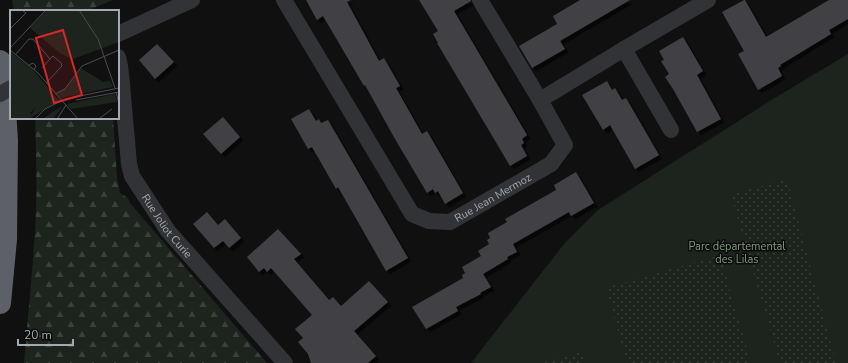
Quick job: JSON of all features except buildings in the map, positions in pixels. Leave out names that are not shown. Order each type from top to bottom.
[{"type":"highway","points":[[0,62],[3,78],[7,141],[6,239],[0,303]]},
{"type":"street","points":[[119,34],[192,0]]},
{"type":"street","name":"Rue Jean Mermoz","points":[[284,0],[412,214],[429,221],[450,222],[551,164],[565,145],[540,100]]},
{"type":"street","points":[[480,0],[540,100],[708,0]]},
{"type":"street","points":[[624,49],[671,130]]},
{"type":"street","name":"Rue Joliot Curie","points":[[119,64],[129,164],[132,176],[168,231],[285,363]]},
{"type":"street","points":[[0,94],[10,89]]},
{"type":"green space","points":[[12,0],[113,0],[88,10],[14,10]]},
{"type":"green space","name":"Parc départemental des Lilas","points":[[848,54],[848,363],[471,363],[564,244],[598,210],[773,99]]},
{"type":"green space","points":[[35,119],[113,119],[117,177],[120,193],[128,198],[130,203],[267,363],[24,363],[36,210]]},
{"type":"green space","points":[[787,179],[836,363],[780,363],[731,195]]},
{"type":"green space","points":[[720,255],[751,363],[627,363],[606,288]]},
{"type":"green space","points":[[582,352],[585,363],[543,363]]}]
